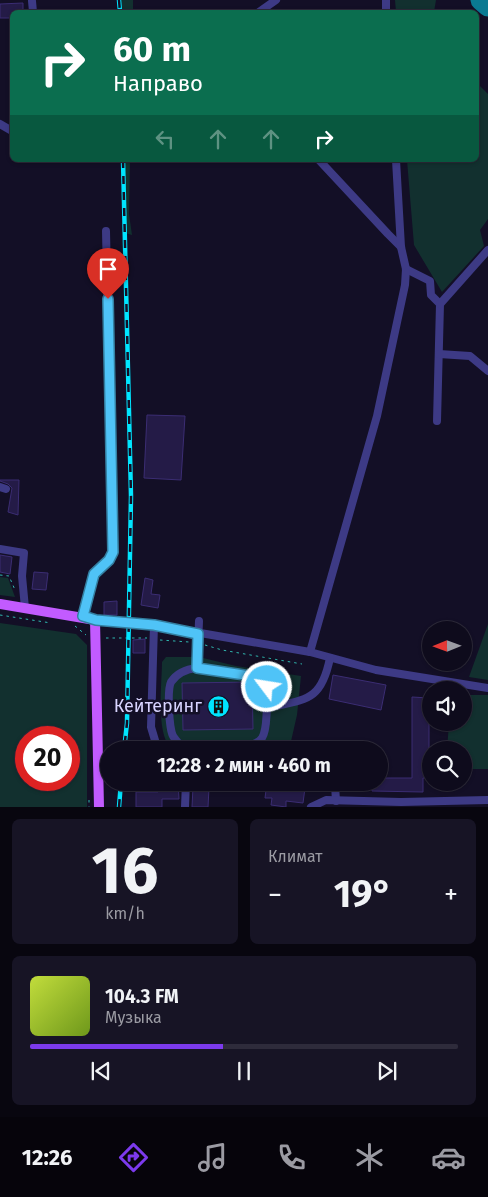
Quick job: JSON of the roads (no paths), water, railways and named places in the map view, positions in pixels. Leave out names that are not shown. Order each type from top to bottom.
[{"type":"main road","points":[[0,604],[83,616],[96,620],[99,807]]},
{"type":"lane","points":[[262,10],[276,0]]},
{"type":"lane","points":[[32,1],[33,10]]},
{"type":"lane","points":[[321,162],[401,247]]},
{"type":"lane","points":[[310,652],[377,416],[405,286],[406,269],[401,247],[396,162]]},
{"type":"lane","points":[[83,616],[94,574],[109,560],[113,552],[106,231]]},
{"type":"lane","points":[[437,421],[440,304],[488,250]]},
{"type":"lane","points":[[406,269],[430,281],[431,295],[440,304]]},
{"type":"lane","points":[[439,354],[470,356],[488,370]]},
{"type":"lane","points":[[0,549],[24,553],[22,576],[25,608]]},
{"type":"lane","points":[[96,620],[154,625],[310,652],[376,670],[488,688]]},
{"type":"lane","points":[[197,668],[199,621]]},
{"type":"lane","points":[[154,625],[151,727],[155,741]]},
{"type":"lane","points":[[266,708],[302,700],[315,692],[323,684],[330,658]]},
{"type":"lane","points":[[197,668],[258,677],[264,680],[267,687],[266,708],[263,738],[255,745],[205,750],[185,748],[172,732],[170,686],[184,671],[197,668]]},
{"type":"lane","points":[[185,807],[186,791]]},
{"type":"lane","points":[[335,791],[336,801]]},
{"type":"lane","points":[[311,807],[326,800],[428,802],[488,800]]},
{"type":"railway","points":[[119,0],[120,10]]},
{"type":"railway","points":[[123,162],[131,496],[127,723],[125,741]]},
{"type":"railway","points":[[119,807],[120,791]]},
{"type":"place","name":"Кейтеринг","points":[[218,706]]}]
